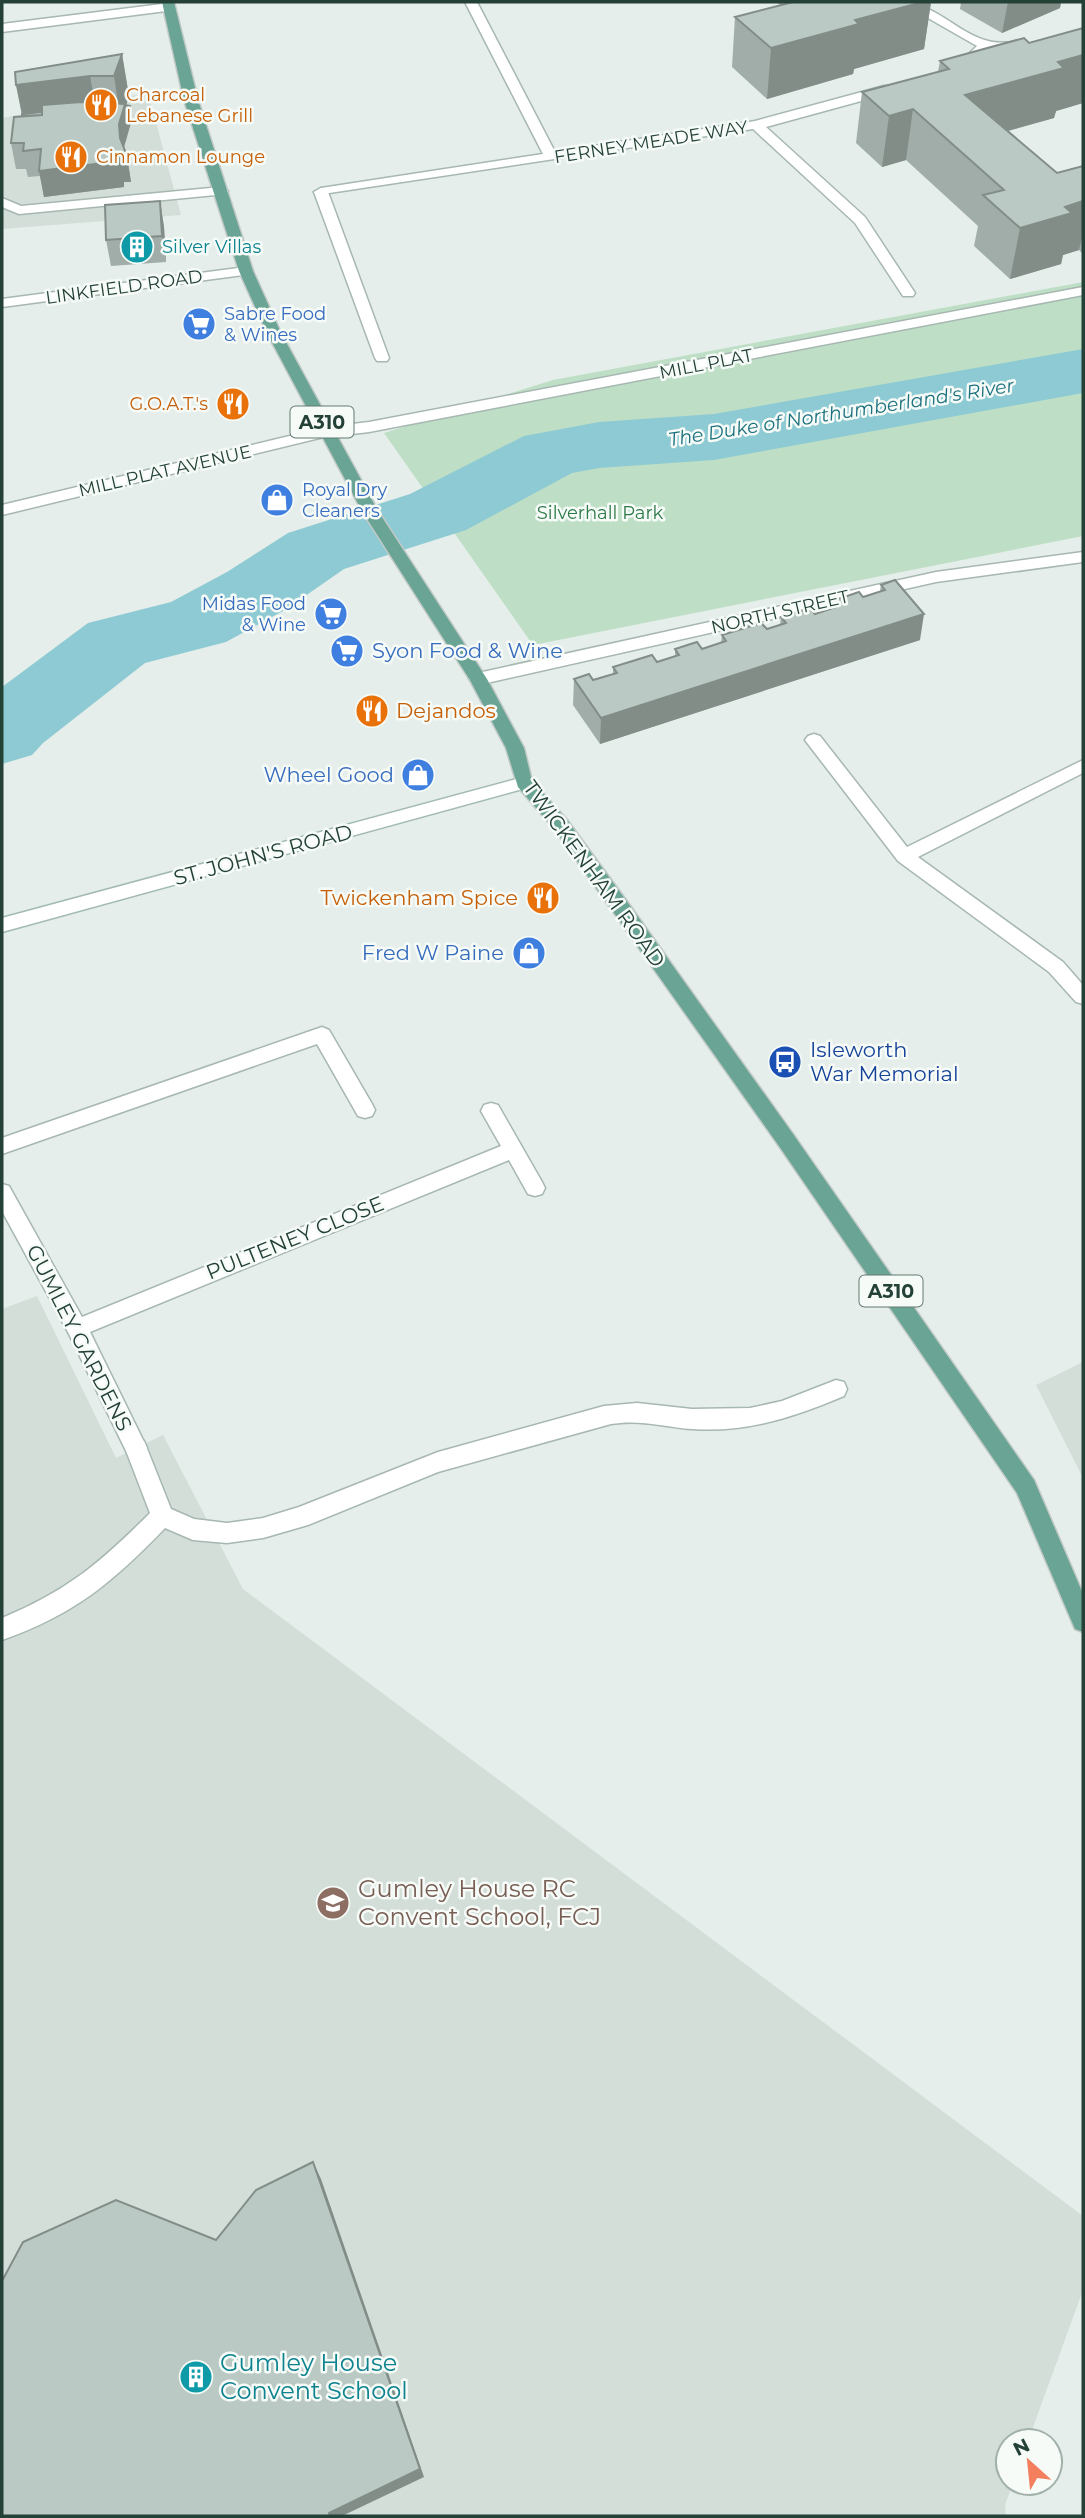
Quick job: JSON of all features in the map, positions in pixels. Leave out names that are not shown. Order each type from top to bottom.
[{"type":"main road","name":"TWICKENHAM ROAD","points":[[169,4],[191,100],[246,271],[274,333],[370,511],[478,679],[514,748],[524,783],[561,825],[621,908],[786,1140],[1026,1487],[1083,1621]]},
{"type":"street","points":[[471,2],[551,158]]},
{"type":"street","points":[[906,2],[985,46],[1035,48]]},
{"type":"street","points":[[2,28],[169,4]]},
{"type":"street","points":[[949,72],[961,69],[985,46]]},
{"type":"street","points":[[756,125],[897,86]]},
{"type":"street","name":"FERNEY MEADE WAY","points":[[382,358],[321,191],[756,125],[860,220],[908,293]]},
{"type":"street","points":[[2,202],[19,210],[221,191]]},
{"type":"street","name":"LINKFIELD ROAD","points":[[2,303],[246,271]]},
{"type":"street","name":"MILL PLAT","points":[[327,432],[369,427],[1083,291]]},
{"type":"street","name":"MILL PLAT AVENUE","points":[[2,510],[327,432]]},
{"type":"street","name":"NORTH STREET","points":[[478,679],[936,577],[1083,557]]},
{"type":"street","points":[[814,740],[904,856],[1056,967],[1083,997]]},
{"type":"street","points":[[904,856],[1083,766]]},
{"type":"street","name":"ST. JOHN'S ROAD","points":[[2,925],[524,783]]},
{"type":"street","points":[[2,1146],[322,1035],[365,1110]]},
{"type":"street","points":[[491,1111],[536,1188]]},
{"type":"street","name":"PULTENEY CLOSE","points":[[77,1328],[513,1150]]},
{"type":"street","name":"GUMLEY GARDENS","points":[[2,1192],[77,1328],[136,1448],[162,1516]]},
{"type":"street","points":[[2,1629],[39,1614],[78,1593],[106,1571],[162,1516],[188,1530],[212,1534],[239,1532],[283,1522],[436,1463],[616,1413],[704,1419],[755,1419],[791,1408],[836,1389]]},
{"type":"shaded area","points":[[148,93],[181,215],[2,229],[2,118]]},
{"type":"shaded area","name":"Gumley House RC Convent School, FCJ","points":[[37,1296],[116,1458],[163,1435],[243,1589],[1083,2216],[1083,2290],[1033,2427],[994,2427],[994,2497],[1008,2497],[1006,2516],[2,2516],[2,1309]]},
{"type":"shaded area","points":[[1083,1362],[1083,1478],[1036,1385]]},
{"type":"green space","name":"Silverhall Park","points":[[1083,282],[1083,536],[533,645],[384,433],[553,380]]},
{"type":"building","points":[[793,2],[923,2],[855,20],[859,24],[771,48],[735,17]]},
{"type":"building","points":[[1083,28],[1083,55],[1058,62],[1064,68],[965,95],[1057,173],[1083,166],[1083,201],[1065,207],[1072,213],[1020,228],[983,195],[1004,190],[913,109],[889,116],[862,92],[949,69],[940,61],[1024,38],[1029,43]]},
{"type":"building","points":[[122,54],[114,76],[90,76],[16,85],[15,72]]},
{"type":"building","points":[[81,102],[125,104],[119,124],[120,138],[127,156],[119,156],[119,161],[39,171],[41,149],[23,151],[24,143],[11,143],[14,117],[42,115],[42,105]]},
{"type":"building","points":[[42,112],[42,115],[22,116],[22,114]]},
{"type":"building","points":[[160,201],[162,236],[106,240],[105,205]]},
{"type":"building","points":[[895,580],[924,614],[601,718],[574,679],[589,674],[593,680],[617,673],[613,667],[652,655],[657,662],[679,655],[675,649],[697,642],[702,649],[726,641],[722,635],[761,623],[767,629],[786,623],[781,617],[810,608],[815,614],[836,607],[832,601],[859,592],[863,597],[885,590],[881,585]]},
{"type":"building","name":"Gumley House Convent School","points":[[313,2162],[420,2469],[329,2513],[330,2516],[2,2516],[2,2281],[23,2242],[116,2200],[216,2240],[256,2190]]},
{"type":"waterway","name":"The Duke of Northumberland's River","points":[[2,734],[13,722],[117,643],[197,623],[256,591],[316,551],[438,512],[551,453],[599,445],[714,437],[1083,371]]},
{"type":"place","name":"Charcoal Lebanese Grill","points":[[101,105]]},
{"type":"place","name":"Cinnamon Lounge","points":[[71,157]]},
{"type":"place","name":"Silver Villas","points":[[137,247]]},
{"type":"place","name":"Sabre Food & Wines","points":[[199,324]]},
{"type":"place","name":"G.O.A.T.'s","points":[[233,404]]},
{"type":"place","name":"Royal Dry Cleaners","points":[[277,500]]},
{"type":"place","name":"Midas Food & Wine","points":[[331,614]]},
{"type":"place","name":"Syon Food & Wine","points":[[347,651]]},
{"type":"place","name":"Dejandos","points":[[372,711]]},
{"type":"place","name":"Wheel Good","points":[[418,775]]},
{"type":"place","name":"Twickenham Spice","points":[[543,898]]},
{"type":"place","name":"Fred W Paine","points":[[529,953]]},
{"type":"place","name":"Isleworth War Memorial","points":[[785,1062]]},
{"type":"place","name":"Gumley House RC Convent School, FCJ","points":[[333,1903]]},
{"type":"place","name":"Gumley House Convent School","points":[[196,2377]]}]
